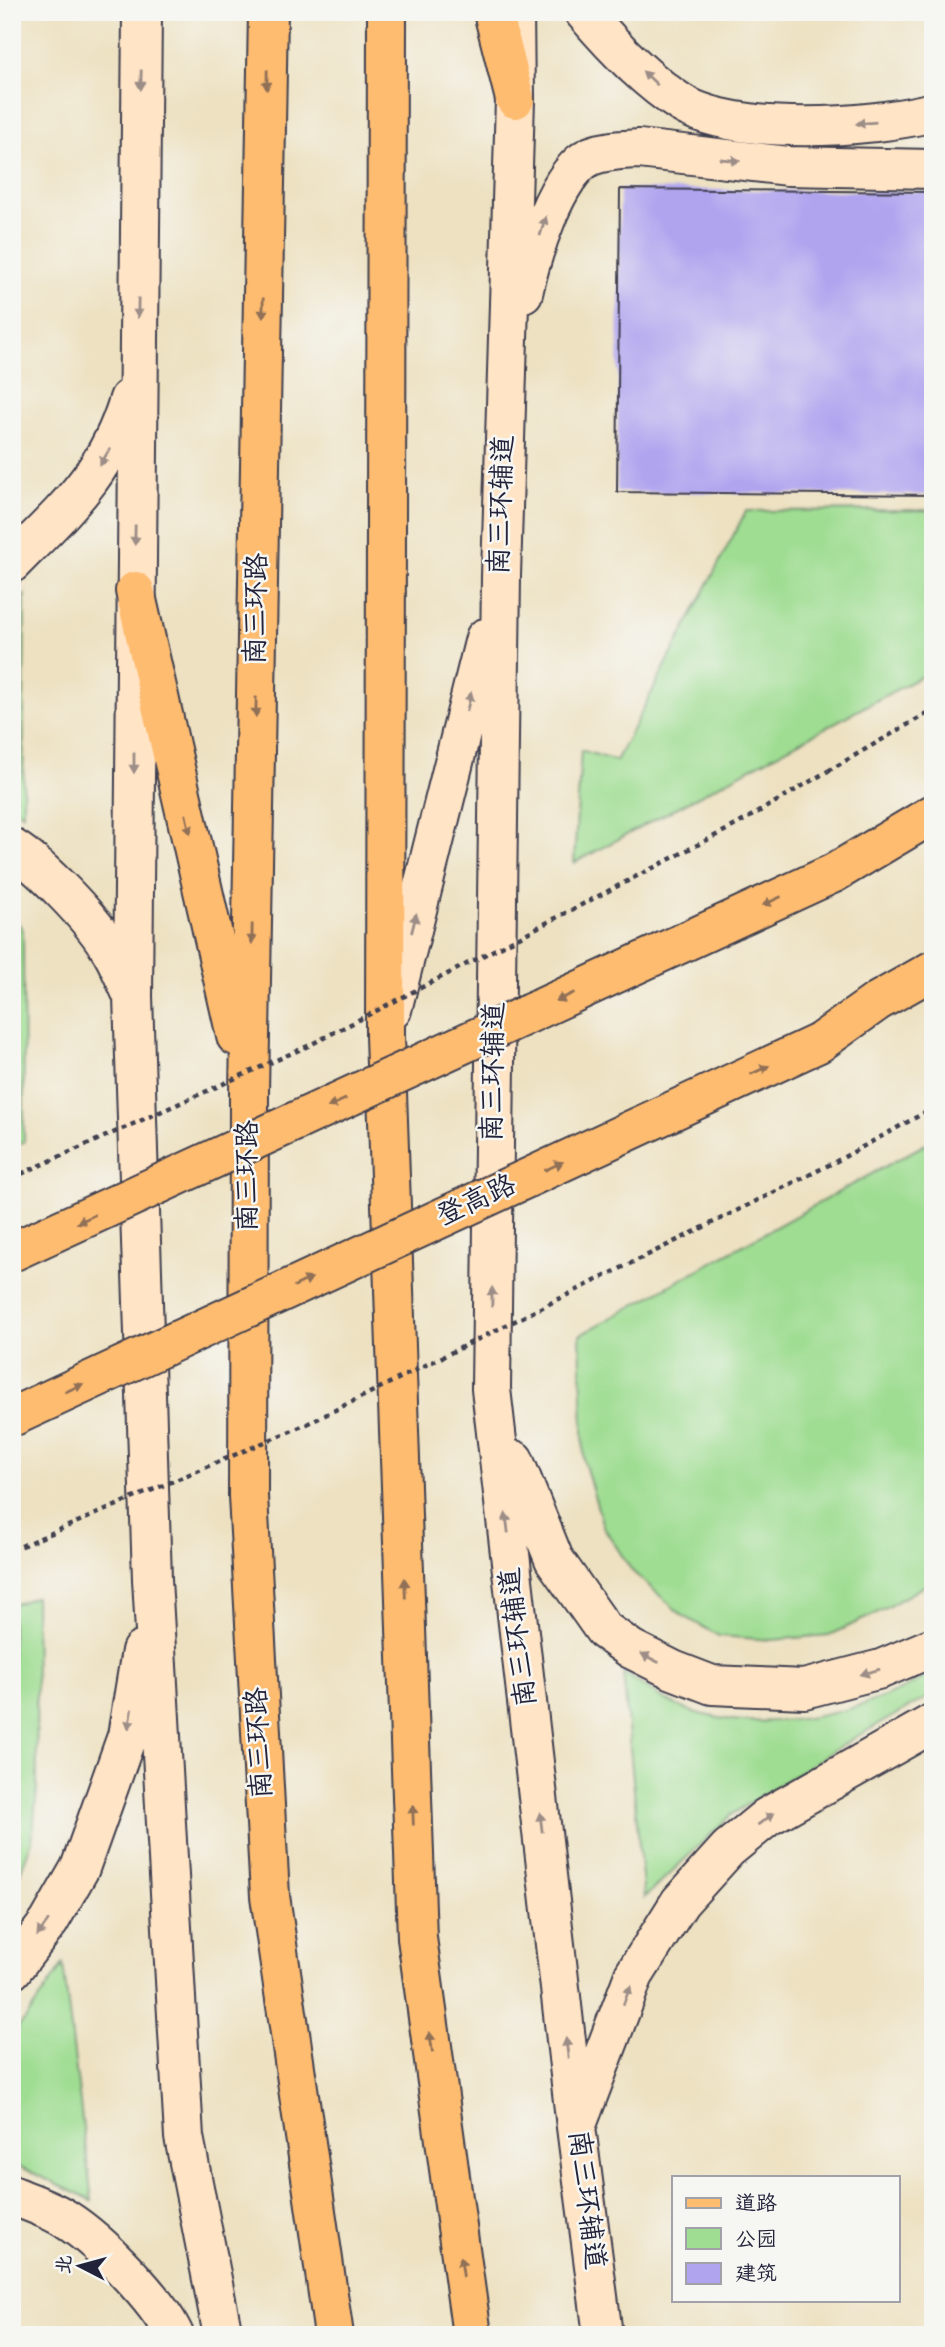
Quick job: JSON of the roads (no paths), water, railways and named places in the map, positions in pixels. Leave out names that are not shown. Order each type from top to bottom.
[{"type":"main road","points":[[142,12],[133,996],[152,1580],[184,2137],[223,2335]]},
{"type":"main road","name":"南三环路","points":[[268,12],[249,1093],[247,1496],[270,1896],[334,2335]]},
{"type":"main road","points":[[387,12],[385,1036],[417,1938],[472,2335]]},
{"type":"main road","points":[[493,12],[515,99]]},
{"type":"main road","name":"南三环辅道","points":[[514,12],[515,99],[501,576],[491,1389],[576,2127],[603,2335]]},
{"type":"main road","points":[[584,12],[658,85],[683,104],[719,118],[794,125],[852,124],[903,120],[933,112]]},
{"type":"main road","points":[[506,388],[515,326],[547,213],[572,175],[589,157],[616,150],[639,149],[788,166],[865,170],[933,169]]},
{"type":"main road","points":[[12,563],[88,486],[119,432],[138,370]]},
{"type":"main road","points":[[385,1036],[501,576]]},
{"type":"main road","points":[[135,591],[249,1093]]},
{"type":"main road","points":[[12,1252],[834,873],[933,814]]},
{"type":"main road","points":[[12,848],[72,902],[108,944],[133,996]]},
{"type":"main road","name":"登高路","points":[[12,1417],[819,1043],[878,1001],[933,970]]},
{"type":"main road","points":[[878,1001],[933,986]]},
{"type":"main road","points":[[491,1389],[526,1495],[554,1559],[604,1630],[631,1649],[712,1685],[804,1689],[881,1669],[933,1647]]},
{"type":"main road","points":[[12,1970],[49,1922],[80,1868],[127,1736],[152,1580]]},
{"type":"main road","points":[[576,2127],[635,1975],[680,1902],[728,1849],[767,1817],[933,1723]]},
{"type":"main road","points":[[12,2195],[67,2220],[132,2279],[166,2317],[174,2335]]}]
